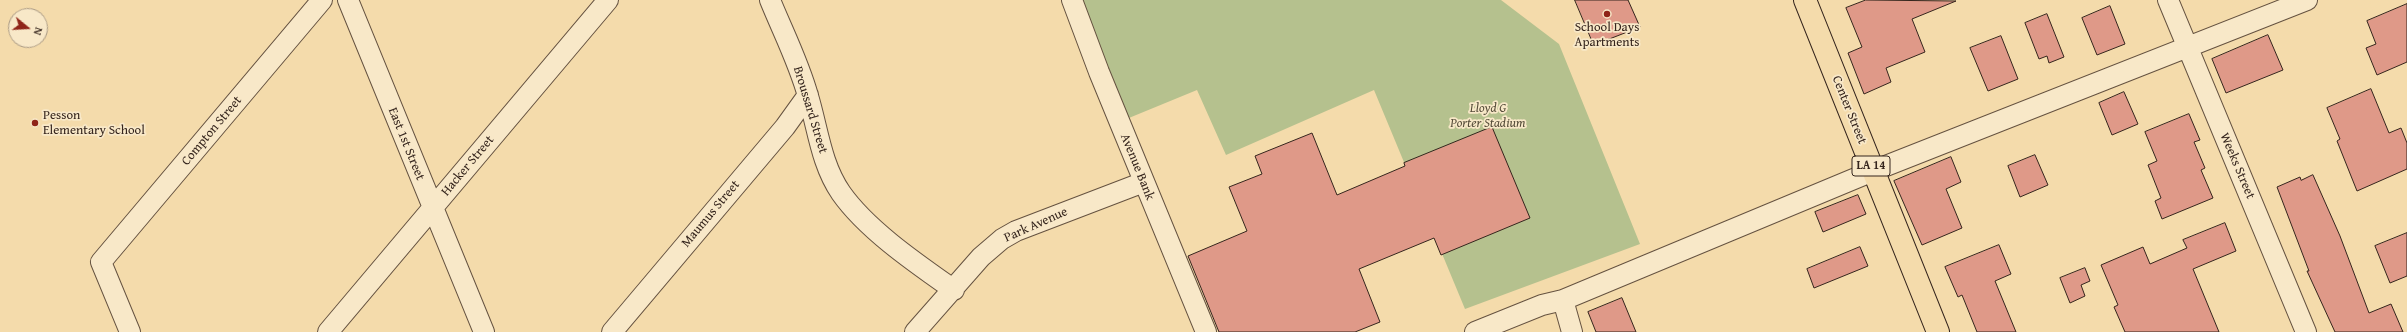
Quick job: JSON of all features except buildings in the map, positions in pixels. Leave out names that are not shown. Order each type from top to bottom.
[{"type":"main road","name":"Center Street","points":[[1805,0],[1938,332]]},
{"type":"street","name":"Compton Street","points":[[130,332],[101,262],[322,0]]},
{"type":"street","name":"East 1st Street","points":[[348,0],[484,332]]},
{"type":"street","name":"Hacker Street","points":[[328,332],[608,0]]},
{"type":"street","name":"Broussard Street","points":[[770,0],[808,95],[821,151],[841,192],[855,210],[906,255],[954,290]]},
{"type":"street","name":"Avenue Bank","points":[[1072,0],[1144,182],[1206,332]]},
{"type":"street","name":"Weeks Street","points":[[2168,0],[2306,332]]},
{"type":"street","points":[[1476,332],[1542,305],[1563,300],[1873,171],[2307,0]]},
{"type":"street","name":"Maumus Street","points":[[612,332],[785,127],[808,95]]},
{"type":"street","name":"Park Avenue","points":[[915,332],[954,290],[981,257],[1002,239],[1016,231],[1144,182]]},
{"type":"street","points":[[1563,300],[1572,332]]},
{"type":"green space","name":"Lloyd G Porter Stadium","points":[[1078,0],[1501,0],[1559,44],[1640,244],[1465,309],[1374,90],[1226,155],[1197,90],[1124,120]]},
{"type":"place","name":"School Days Apartments","points":[[1607,14]]},
{"type":"place","name":"Pesson Elementary School","points":[[35,123]]}]
